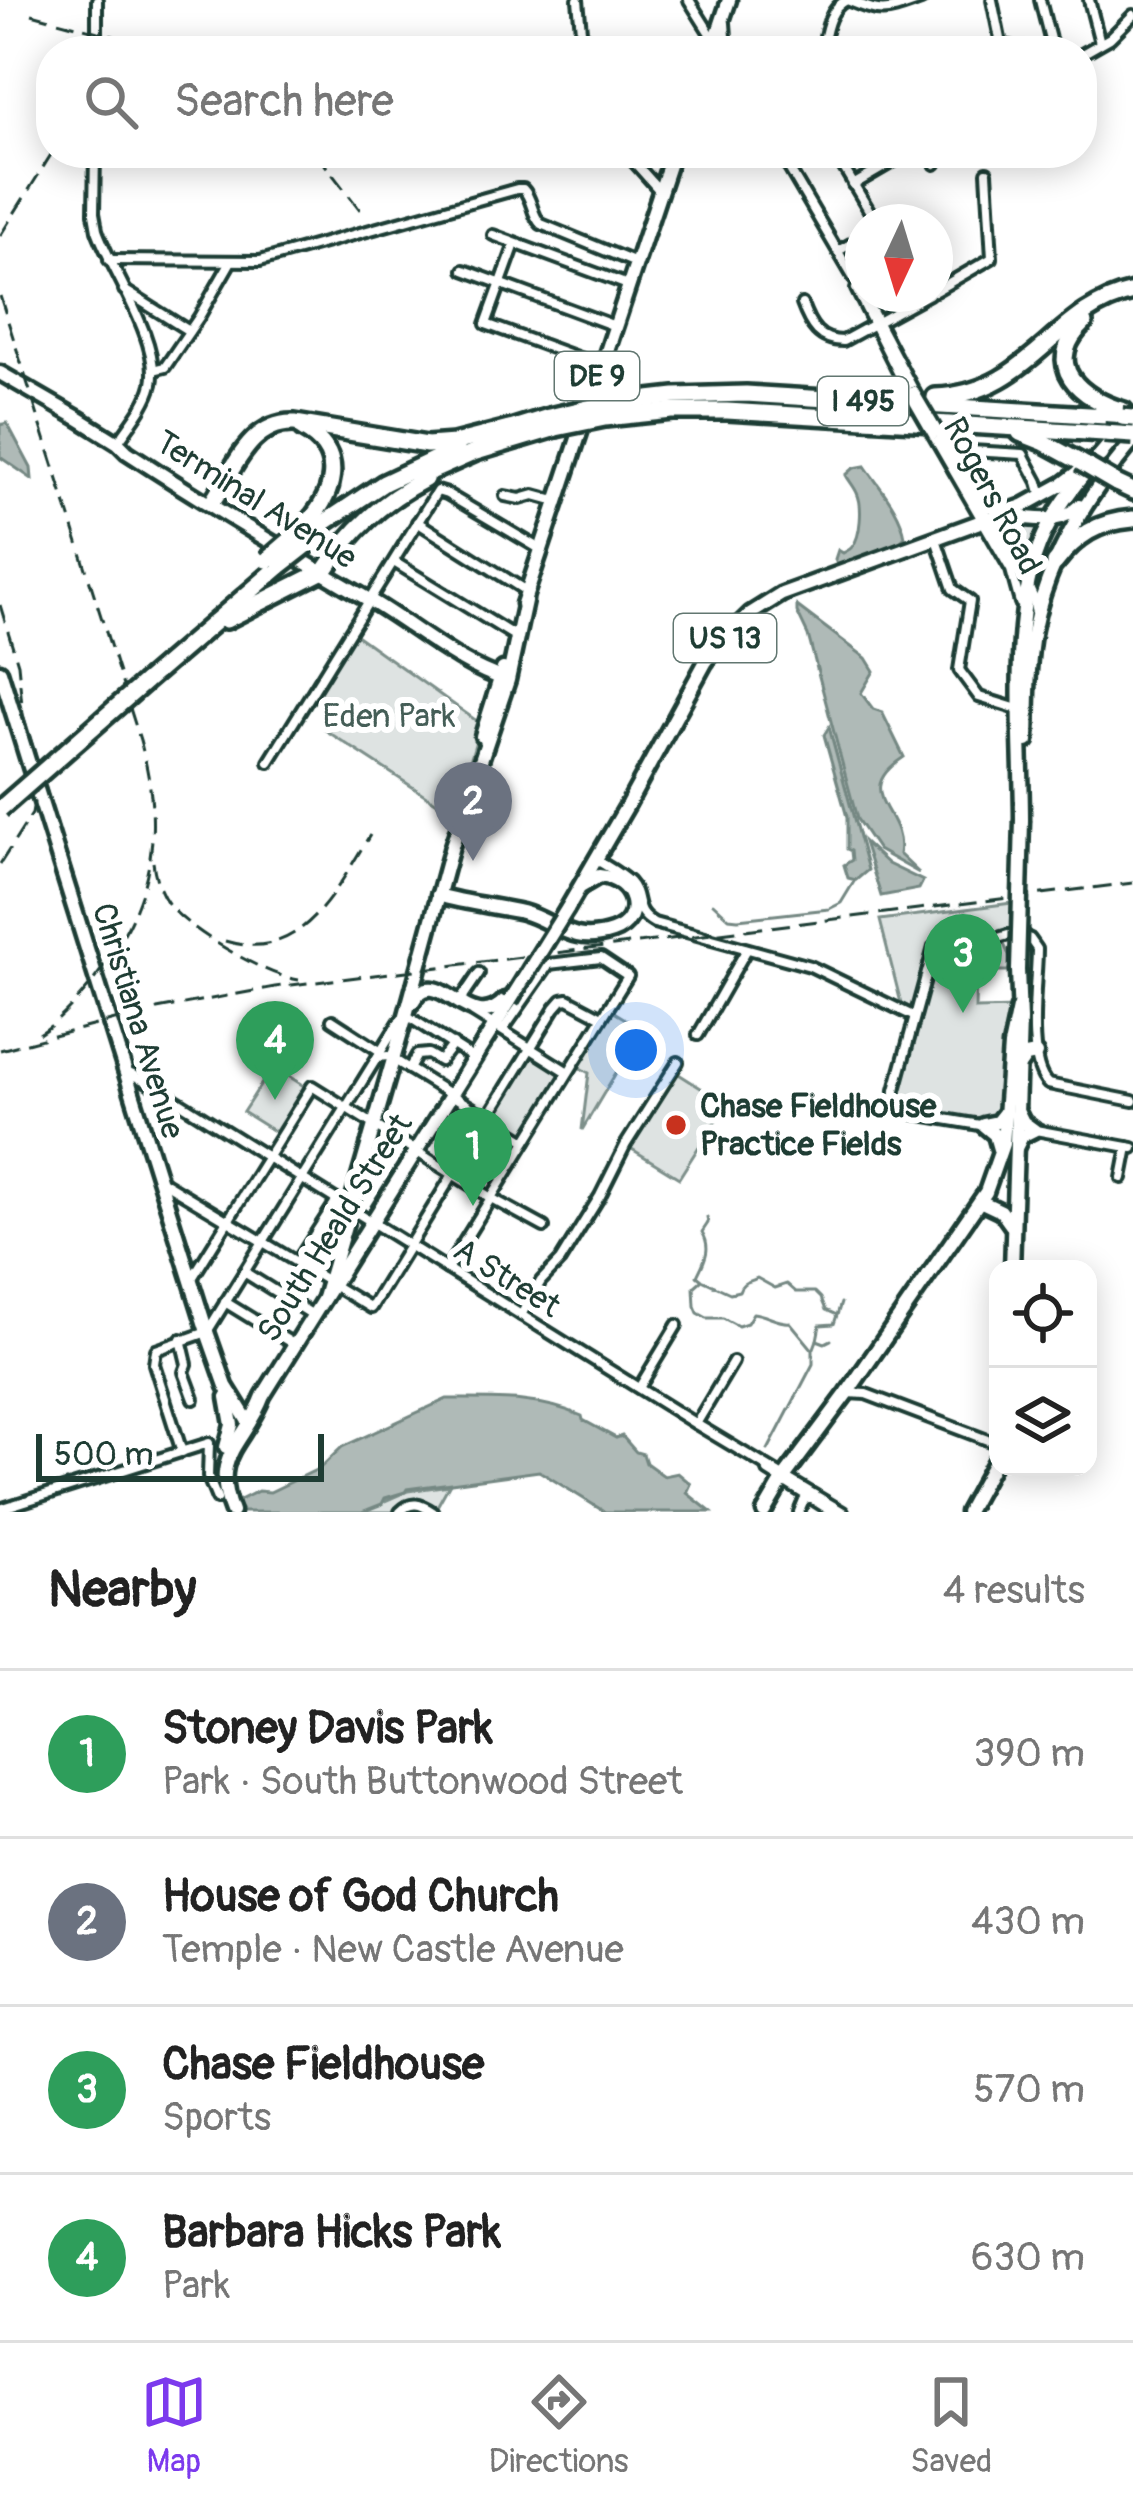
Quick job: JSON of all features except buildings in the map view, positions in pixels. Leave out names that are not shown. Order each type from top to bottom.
[{"type":"highway","points":[[746,394],[968,394],[1009,375],[1082,316],[1130,296]]},
{"type":"highway","points":[[1130,296],[1082,325],[1070,339],[1066,358],[1072,380],[1084,393],[1130,415]]},
{"type":"highway","name":"I 495","points":[[0,808],[268,565],[304,538],[384,483],[508,429],[689,394],[1130,415]]},
{"type":"highway","name":"I 495","points":[[605,411],[714,410],[1133,438]]},
{"type":"highway","name":"I 495","points":[[304,538],[394,490],[553,422]]},
{"type":"highway","points":[[214,502],[251,441],[277,424],[296,423],[428,445],[508,429]]},
{"type":"highway","points":[[957,425],[1024,434],[1133,491]]},
{"type":"highway","points":[[214,502],[259,438],[280,427],[304,429],[326,448],[332,472],[304,538]]},
{"type":"highway","points":[[189,645],[226,620],[323,571],[372,513],[476,452]]},
{"type":"highway","points":[[1055,563],[1090,529],[1133,519]]},
{"type":"highway","name":"I 495","points":[[0,798],[189,645],[268,565]]},
{"type":"main road","points":[[718,36],[726,2]]},
{"type":"main road","name":"DE 9","points":[[406,1015],[540,549],[668,168]]},
{"type":"main road","name":"Terminal Avenue","points":[[0,373],[323,571],[365,605]]},
{"type":"main road","name":"US 13","points":[[1101,454],[1130,415]]},
{"type":"main road","points":[[1029,626],[1081,512],[1109,481],[1133,438]]},
{"type":"main road","points":[[983,1125],[994,1124],[1011,1110],[1018,1067],[1028,584],[1051,521],[1101,454]]},
{"type":"main road","name":"South Heald Street","points":[[220,1478],[226,1448],[324,1298],[345,1250],[371,1222],[473,1058],[499,1028],[508,1000],[596,859],[705,663],[733,630],[782,594],[1042,498],[1101,454]]},
{"type":"main road","points":[[1051,521],[1070,515],[1109,481]]},
{"type":"main road","name":"South Heald Street","points":[[987,521],[1012,516],[1051,521]]},
{"type":"main road","name":"Terminal Avenue","points":[[323,571],[365,605],[504,679]]},
{"type":"main road","name":"DE 9","points":[[474,778],[478,746],[491,702],[504,679],[526,597]]},
{"type":"main road","points":[[459,656],[496,667],[512,637]]},
{"type":"main road","points":[[459,656],[487,679],[491,702]]},
{"type":"main road","name":"Christiana Avenue","points":[[0,671],[208,1332],[229,1394],[245,1420]]},
{"type":"main road","points":[[452,846],[452,886],[471,904]]},
{"type":"main road","points":[[438,896],[523,913],[576,936],[611,932],[629,917],[631,895],[615,878],[594,877],[576,891]]},
{"type":"main road","points":[[424,950],[429,980],[460,1004]]},
{"type":"main road","points":[[406,1015],[425,988],[490,1012],[508,1000]]},
{"type":"main road","points":[[764,1511],[980,1201],[1010,1128],[1010,1046],[1018,1008]]},
{"type":"main road","name":"US 13","points":[[345,1250],[343,1204],[374,1125],[383,1056],[406,1015]]},
{"type":"main road","points":[[1018,1067],[1025,1055],[1036,1054]]},
{"type":"main road","points":[[1011,1110],[1034,1130],[1022,1136],[1016,1149]]},
{"type":"main road","points":[[983,1125],[998,1139],[1000,1156]]},
{"type":"main road","points":[[1010,1128],[1016,1149],[1012,1260]]},
{"type":"main road","points":[[980,1201],[1005,1214],[1013,1232]]},
{"type":"main road","points":[[229,1394],[240,1405],[249,1406],[263,1396]]},
{"type":"main road","points":[[226,1448],[232,1425],[229,1394]]},
{"type":"main road","name":"South Heald Street","points":[[220,1478],[245,1420]]},
{"type":"main road","points":[[967,1512],[989,1472]]},
{"type":"main road","name":"US 13","points":[[220,1478],[219,1492],[229,1512]]},
{"type":"street","points":[[97,0],[97,36]]},
{"type":"street","points":[[578,0],[580,36]]},
{"type":"street","points":[[689,0],[709,36]]},
{"type":"street","points":[[826,36],[831,16],[847,0],[877,13],[921,0]]},
{"type":"street","points":[[992,0],[999,36]]},
{"type":"street","points":[[1040,0],[1050,36]]},
{"type":"street","points":[[1089,0],[1100,43]]},
{"type":"street","points":[[1097,45],[1133,15]]},
{"type":"street","points":[[95,168],[97,230],[149,345],[153,370],[146,397],[118,443]]},
{"type":"street","points":[[639,168],[660,191]]},
{"type":"street","name":"Rogers Road","points":[[789,168],[845,264]]},
{"type":"street","points":[[844,168],[867,204]]},
{"type":"street","points":[[854,185],[876,168]]},
{"type":"street","points":[[953,280],[992,258],[987,172]]},
{"type":"street","points":[[110,260],[260,261],[517,189],[527,194],[542,224],[636,263]]},
{"type":"street","points":[[493,235],[628,285]]},
{"type":"street","points":[[515,244],[487,324],[601,366]]},
{"type":"street","points":[[838,251],[845,247]]},
{"type":"street","points":[[153,370],[165,367],[230,263]]},
{"type":"street","points":[[464,270],[615,326]]},
{"type":"street","points":[[124,290],[190,331]]},
{"type":"street","points":[[802,304],[815,332],[832,340],[852,338],[896,312]]},
{"type":"street","name":"Rogers Road","points":[[869,312],[910,391],[1028,584]]},
{"type":"street","name":"Rogers Road","points":[[870,312],[875,324]]},
{"type":"street","points":[[569,379],[593,388]]},
{"type":"street","name":"Rogers Road","points":[[936,435],[956,462],[1011,570],[1029,626]]},
{"type":"street","points":[[956,462],[971,451],[1023,454],[1042,498]]},
{"type":"street","points":[[269,762],[437,491],[540,549]]},
{"type":"street","points":[[505,496],[534,495],[556,501]]},
{"type":"street","points":[[417,522],[526,597]]},
{"type":"street","points":[[936,539],[953,589],[970,601],[959,670],[979,697],[1024,711]]},
{"type":"street","points":[[394,562],[512,637]]},
{"type":"street","points":[[596,859],[627,880],[636,894],[638,910],[654,923],[819,969],[914,1016]]},
{"type":"street","points":[[1122,1178],[1131,1147],[906,1113],[896,1106],[894,1093],[929,956],[936,945],[944,941],[982,944],[1024,935],[1036,945],[1036,1054],[1041,1077],[1048,1084],[1133,1101]]},
{"type":"street","points":[[698,1035],[747,950]]},
{"type":"street","points":[[448,1269],[628,976],[601,958],[549,964],[499,1028]]},
{"type":"street","points":[[478,973],[460,1004],[568,1072]]},
{"type":"street","points":[[159,1180],[371,1308],[562,1000],[576,1001],[602,1017]]},
{"type":"street","points":[[406,1015],[473,1058]]},
{"type":"street","points":[[332,1020],[526,1141]]},
{"type":"street","points":[[409,1069],[417,1055],[428,1054],[440,1061],[453,1044]]},
{"type":"street","points":[[182,1452],[154,1355],[159,1348],[208,1332],[383,1056]]},
{"type":"street","points":[[521,1315],[580,1229],[678,1062]]},
{"type":"street","name":"A Street","points":[[126,1072],[784,1481],[843,1512]]},
{"type":"street","points":[[191,1280],[312,1086],[544,1227]]},
{"type":"street","points":[[297,1262],[343,1204]]},
{"type":"street","points":[[244,1272],[313,1315]]},
{"type":"street","points":[[225,1302],[295,1345]]},
{"type":"street","points":[[639,1388],[677,1325]]},
{"type":"street","points":[[181,1339],[187,1364],[184,1372],[194,1399]]},
{"type":"street","points":[[696,1424],[733,1362]]},
{"type":"street","points":[[847,1393],[866,1394],[989,1441]]},
{"type":"street","points":[[0,1508],[209,1443],[208,1477],[217,1499]]},
{"type":"street","points":[[800,1512],[804,1500],[812,1496]]},
{"type":"street","name":"A Street","points":[[812,1496],[832,1512]]},
{"type":"street","points":[[400,1512],[410,1505],[423,1505],[433,1512]]},
{"type":"green space","points":[[1076,513],[1038,598],[1031,584],[1054,523]]},
{"type":"green space","points":[[1013,520],[1044,524],[1025,573],[997,527]]},
{"type":"green space","name":"Eden Park","points":[[352,632],[481,724],[454,814],[325,730],[332,711],[312,698]]},
{"type":"green space","points":[[1012,903],[1013,935],[1001,938],[1010,971],[976,971],[975,1009],[1018,1008],[1006,1111],[990,1125],[906,1113],[894,1100],[913,1016],[902,1007],[880,920]]},
{"type":"green space","points":[[609,1009],[642,1029],[582,1130],[589,1073],[575,1065]]},
{"type":"green space","points":[[532,1052],[565,1073],[525,1137],[492,1117]]},
{"type":"green space","points":[[273,1066],[307,1088],[278,1134],[243,1112]]},
{"type":"green space","name":"Chase Fieldhouse Practice Fields","points":[[674,1071],[726,1104],[679,1178],[627,1146]]},
{"type":"green space","points":[[449,1485],[435,1510],[421,1503],[397,1512],[360,1512],[408,1491]]},
{"type":"shaded area","points":[[7,423],[32,479],[0,457],[0,425]]},
{"type":"shaded area","points":[[865,466],[895,509],[905,537],[898,544],[837,565],[838,550],[843,553],[852,547],[860,521],[859,498],[846,475]]},
{"type":"shaded area","points":[[797,606],[866,658],[874,671],[861,693],[873,709],[882,712],[904,757],[888,770],[880,793],[895,826],[899,854],[919,873],[878,850],[857,819]]},
{"type":"shaded area","points":[[829,727],[868,870],[856,880],[848,878],[844,865],[852,860],[847,849],[847,817],[824,735]]},
{"type":"shaded area","points":[[864,842],[888,864],[923,881],[919,889],[881,896]]},
{"type":"shaded area","points":[[447,1399],[533,1402],[582,1416],[616,1438],[622,1436],[664,1476],[678,1473],[691,1484],[687,1493],[711,1512],[605,1512],[539,1471],[407,1489],[362,1512],[235,1512],[241,1509],[236,1502],[320,1468],[342,1447]]},
{"type":"waterway","points":[[713,903],[729,918],[738,919],[829,909],[841,903],[855,880]]},
{"type":"waterway","points":[[707,1218],[702,1232],[706,1254],[697,1276],[702,1280],[694,1287],[698,1313],[738,1326],[747,1323],[753,1313],[790,1322],[813,1350],[813,1364],[768,1450]]},
{"type":"waterway","points":[[704,1281],[730,1293],[757,1278],[775,1288],[787,1284],[796,1292],[815,1292],[826,1310],[837,1315]]},
{"type":"waterway","points":[[817,1340],[820,1325],[834,1324],[841,1303]]},
{"type":"waterway","points":[[814,1348],[817,1340],[831,1340]]},
{"type":"railway","points":[[32,14],[113,36]]},
{"type":"railway","points":[[0,236],[43,168]]},
{"type":"railway","points":[[328,168],[364,215]]},
{"type":"railway","points":[[0,296],[140,740],[152,806],[148,867],[129,924],[87,988],[39,1034]]},
{"type":"railway","points":[[0,605],[18,664],[23,715],[93,940]]},
{"type":"railway","points":[[0,864],[32,814],[38,780]]},
{"type":"railway","points":[[225,941],[276,942],[296,932],[330,898],[370,835]]},
{"type":"railway","points":[[153,862],[161,891],[180,916],[250,962],[299,980]]},
{"type":"railway","points":[[0,1050],[157,1009],[275,987],[1133,883]]},
{"type":"place","name":"House of God Church","points":[[473,861]]},
{"type":"place","name":"Chase Fieldhouse","points":[[963,1013]]},
{"type":"place","name":"Barbara Hicks Park","points":[[275,1100]]},
{"type":"place","name":"Chase Fieldhouse Practice Fields","points":[[676,1125]]},
{"type":"place","name":"Stoney Davis Park","points":[[473,1206]]}]
